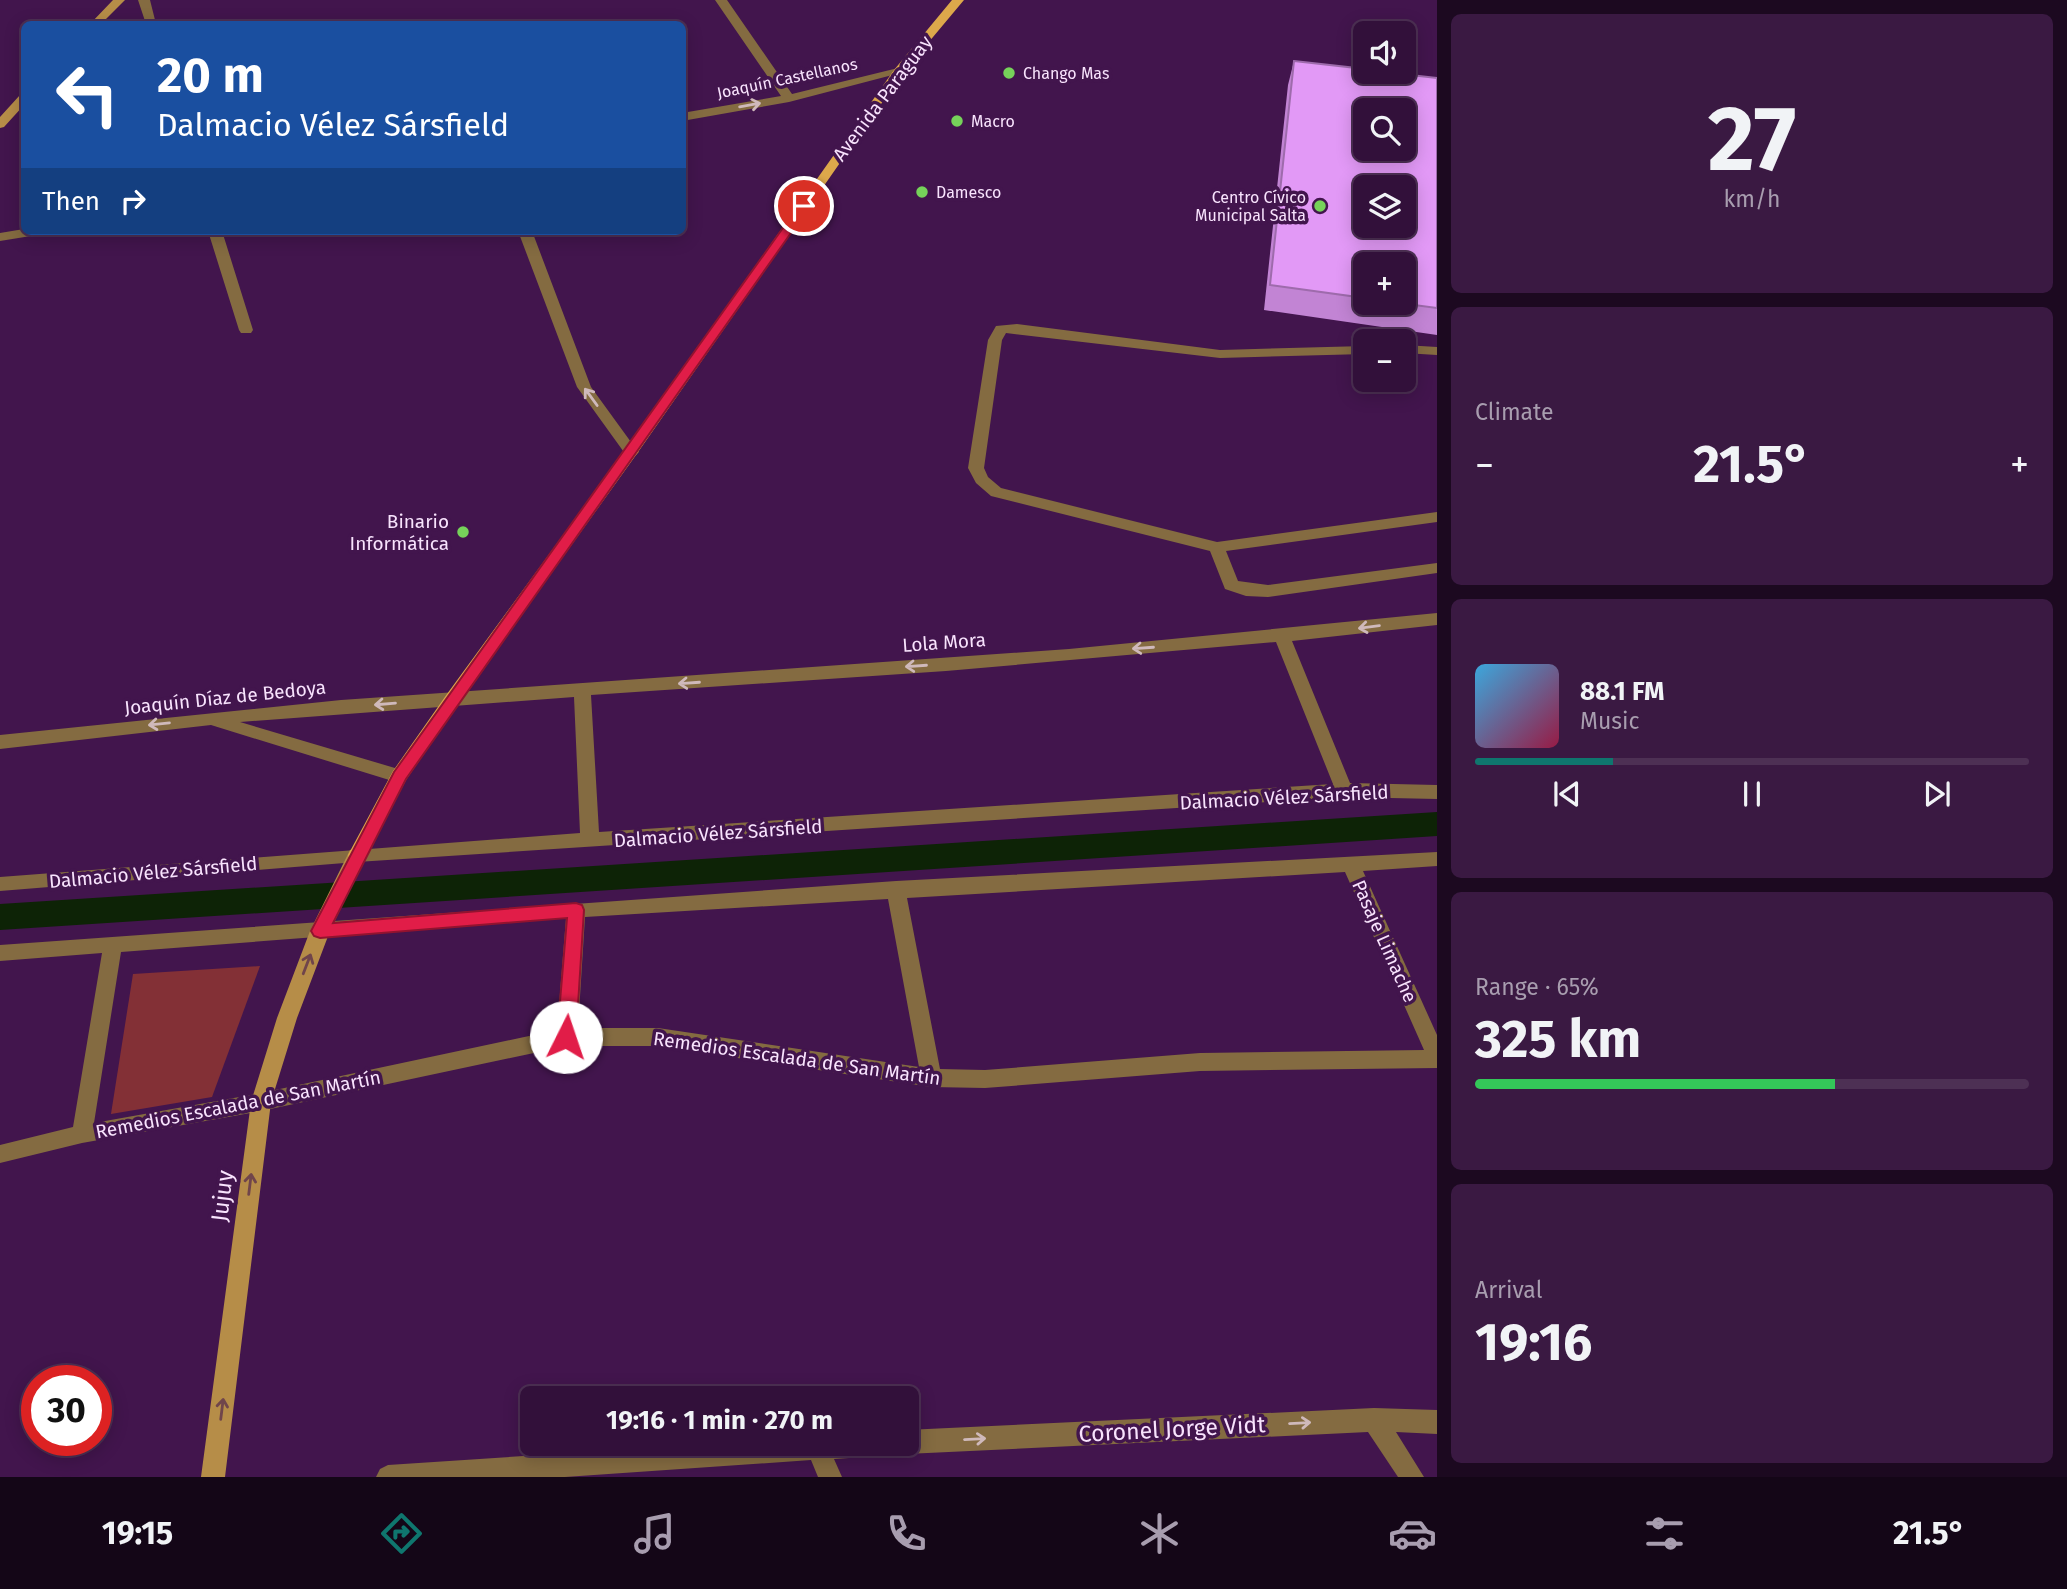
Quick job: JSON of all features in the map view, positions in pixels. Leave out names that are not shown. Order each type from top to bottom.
[{"type":"main road","points":[[98,21],[119,0]]},
{"type":"main road","name":"Avenida Paraguay","points":[[320,931],[399,776],[898,72],[958,1]]},
{"type":"main road","points":[[0,124],[21,101]]},
{"type":"main road","name":"Jujuy","points":[[213,1477],[261,1102],[286,1018],[320,931]]},
{"type":"street","points":[[144,0],[150,21]]},
{"type":"street","points":[[721,0],[789,98]]},
{"type":"street","name":"Joaquín Castellanos","points":[[686,116],[789,98],[898,72]]},
{"type":"street","points":[[0,237],[21,234]]},
{"type":"street","points":[[216,235],[246,330]]},
{"type":"street","points":[[527,235],[584,387],[631,452]]},
{"type":"street","points":[[1353,350],[1220,355],[1017,328],[1001,329],[995,340],[976,468],[982,480],[996,492],[1217,547],[1437,517]]},
{"type":"street","points":[[1416,350],[1437,351]]},
{"type":"street","points":[[1217,547],[1231,585],[1246,590],[1268,591],[1437,568]]},
{"type":"street","name":"Lola Mora","points":[[453,698],[582,692],[1282,637],[1437,620]]},
{"type":"street","points":[[1282,637],[1343,790]]},
{"type":"street","points":[[582,692],[590,841]]},
{"type":"street","name":"Joaquín Díaz de Bedoya","points":[[0,742],[207,719],[453,698]]},
{"type":"street","points":[[207,719],[399,776]]},
{"type":"street","name":"Dalmacio Vélez Sársfield","points":[[0,884],[357,855],[1343,790],[1437,792]]},
{"type":"street","points":[[0,953],[896,889],[1437,859]]},
{"type":"street","name":"Pasaje Limache","points":[[1351,864],[1437,1058]]},
{"type":"street","points":[[896,889],[931,1078]]},
{"type":"street","points":[[566,1037],[576,910]]},
{"type":"street","points":[[82,1133],[113,944]]},
{"type":"street","name":"Remedios Escalada de San Martín","points":[[0,1154],[82,1133],[261,1102],[566,1037],[659,1037],[931,1078],[985,1079],[1200,1062],[1437,1058]]},
{"type":"street","points":[[1374,1420],[1412,1477]]},
{"type":"street","name":"Coronel Jorge Vidt","points":[[919,1441],[1374,1420],[1437,1422]]},
{"type":"street","points":[[388,1477],[688,1456]]},
{"type":"street","points":[[821,1456],[830,1477]]},
{"type":"shaded area","points":[[1437,812],[1437,836],[0,930],[0,904]]},
{"type":"shaded area","points":[[260,966],[212,1097],[111,1114],[133,974]]},
{"type":"building","name":"Centro Cívico Municipal Salta","points":[[1294,61],[1353,68],[1353,84],[1416,84],[1416,76],[1437,78],[1437,308],[1416,305],[1416,252],[1353,252],[1353,296],[1270,285]]},
{"type":"place","name":"Chango Mas","points":[[1009,73]]},
{"type":"place","name":"Macro","points":[[957,121]]},
{"type":"place","name":"Damesco","points":[[922,192]]},
{"type":"place","name":"Centro Cívico Municipal Salta","points":[[1320,206]]},
{"type":"place","name":"Binario Informática","points":[[463,532]]},
{"type":"route","points":[[566,1037],[576,910],[320,931],[399,776],[804,206]]}]
